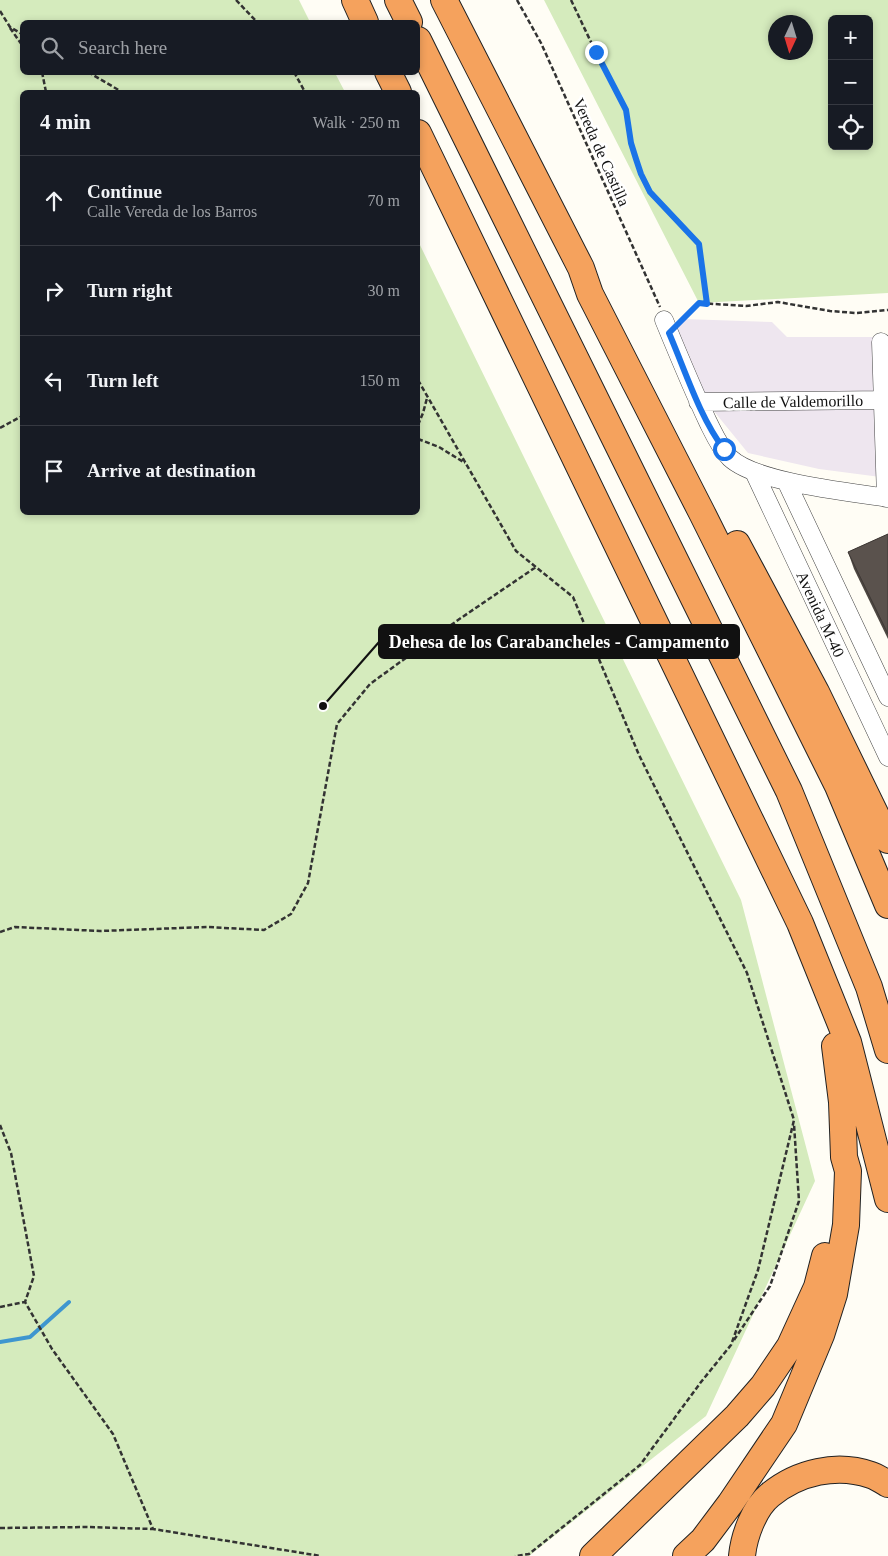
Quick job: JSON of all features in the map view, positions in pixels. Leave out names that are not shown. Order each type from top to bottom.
[{"type":"highway","points":[[355,0],[364,20]]},
{"type":"highway","points":[[398,0],[408,20]]},
{"type":"highway","points":[[444,0],[581,268],[590,294],[838,786],[888,905]]},
{"type":"highway","points":[[420,44],[789,791],[869,987],[888,1050]]},
{"type":"highway","points":[[390,75],[397,90]]},
{"type":"highway","points":[[420,137],[800,923],[848,1042],[888,1199]]},
{"type":"highway","points":[[581,268],[603,286],[714,502],[816,692],[888,840]]},
{"type":"highway","points":[[686,1556],[702,1540],[719,1518],[784,1424],[812,1359],[834,1294],[846,1225],[848,1172],[844,1157],[842,1102],[829,996]]},
{"type":"highway","points":[[593,1556],[737,1416],[763,1386],[790,1346],[817,1287],[833,1225],[844,1157]]},
{"type":"highway","points":[[742,1556],[744,1543],[753,1518],[769,1496],[791,1480],[819,1471],[847,1469],[872,1475],[888,1484]]},
{"type":"street","points":[[665,322],[698,402],[717,440],[730,458],[754,472],[786,481],[887,498],[886,400],[881,342]]},
{"type":"street","name":"Calle de Valdemorillo","points":[[698,402],[886,400]]},
{"type":"street","name":"Avenida M-40","points":[[754,472],[888,757]]},
{"type":"street","name":"Avenida M-40","points":[[786,481],[888,698]]},
{"type":"path","points":[[236,0],[255,20]]},
{"type":"path","name":"Vereda de Castilla","points":[[517,0],[541,43],[665,322]]},
{"type":"path","points":[[571,0],[626,110],[631,143],[650,192],[663,208],[699,244],[707,304]]},
{"type":"path","points":[[0,11],[20,42]]},
{"type":"path","points":[[10,27],[20,33]]},
{"type":"path","points":[[43,75],[46,90]]},
{"type":"path","points":[[93,75],[119,90]]},
{"type":"path","points":[[296,75],[304,90]]},
{"type":"path","points":[[665,322],[699,303],[746,306],[778,302],[830,312],[856,313],[888,310]]},
{"type":"path","points":[[420,384],[516,552],[572,597],[639,755],[747,973],[794,1120],[799,1201],[770,1286],[731,1345],[701,1382],[640,1465],[529,1554],[515,1556]]},
{"type":"path","points":[[420,421],[428,398]]},
{"type":"path","points":[[0,428],[20,417]]},
{"type":"path","points":[[420,440],[439,447],[466,464]]},
{"type":"path","points":[[0,932],[15,928],[100,931],[206,927],[264,930],[291,914],[308,883],[337,724],[370,684],[458,620],[536,567]]},
{"type":"path","points":[[731,1345],[758,1270],[794,1120]]},
{"type":"path","points":[[0,1125],[11,1153],[34,1276],[25,1302],[52,1349],[113,1434],[153,1529]]},
{"type":"path","points":[[0,1308],[25,1302]]},
{"type":"path","points":[[0,1528],[87,1527],[153,1529],[321,1556]]},
{"type":"shaded area","points":[[684,319],[772,322],[787,337],[888,337],[888,478],[819,469],[748,453],[704,399],[675,329]]},
{"type":"green space","points":[[0,0],[299,0],[309,20],[20,20],[20,75],[336,75],[344,90],[20,90],[20,515],[420,515],[420,245],[741,900],[815,1181],[706,1416],[529,1556],[0,1556]]},
{"type":"green space","points":[[544,0],[888,0],[888,293],[699,303]]},
{"type":"building","points":[[888,534],[888,634],[848,552]]},
{"type":"waterway","points":[[0,1342],[30,1337],[69,1302]]},
{"type":"place","name":"Dehesa de los Carabancheles - Campamento","points":[[323,706]]},
{"type":"route","points":[[596,52],[626,110],[631,143],[641,174],[650,192],[663,208],[699,244],[707,304],[699,303],[669,333],[698,402],[717,440],[724,449]]}]
